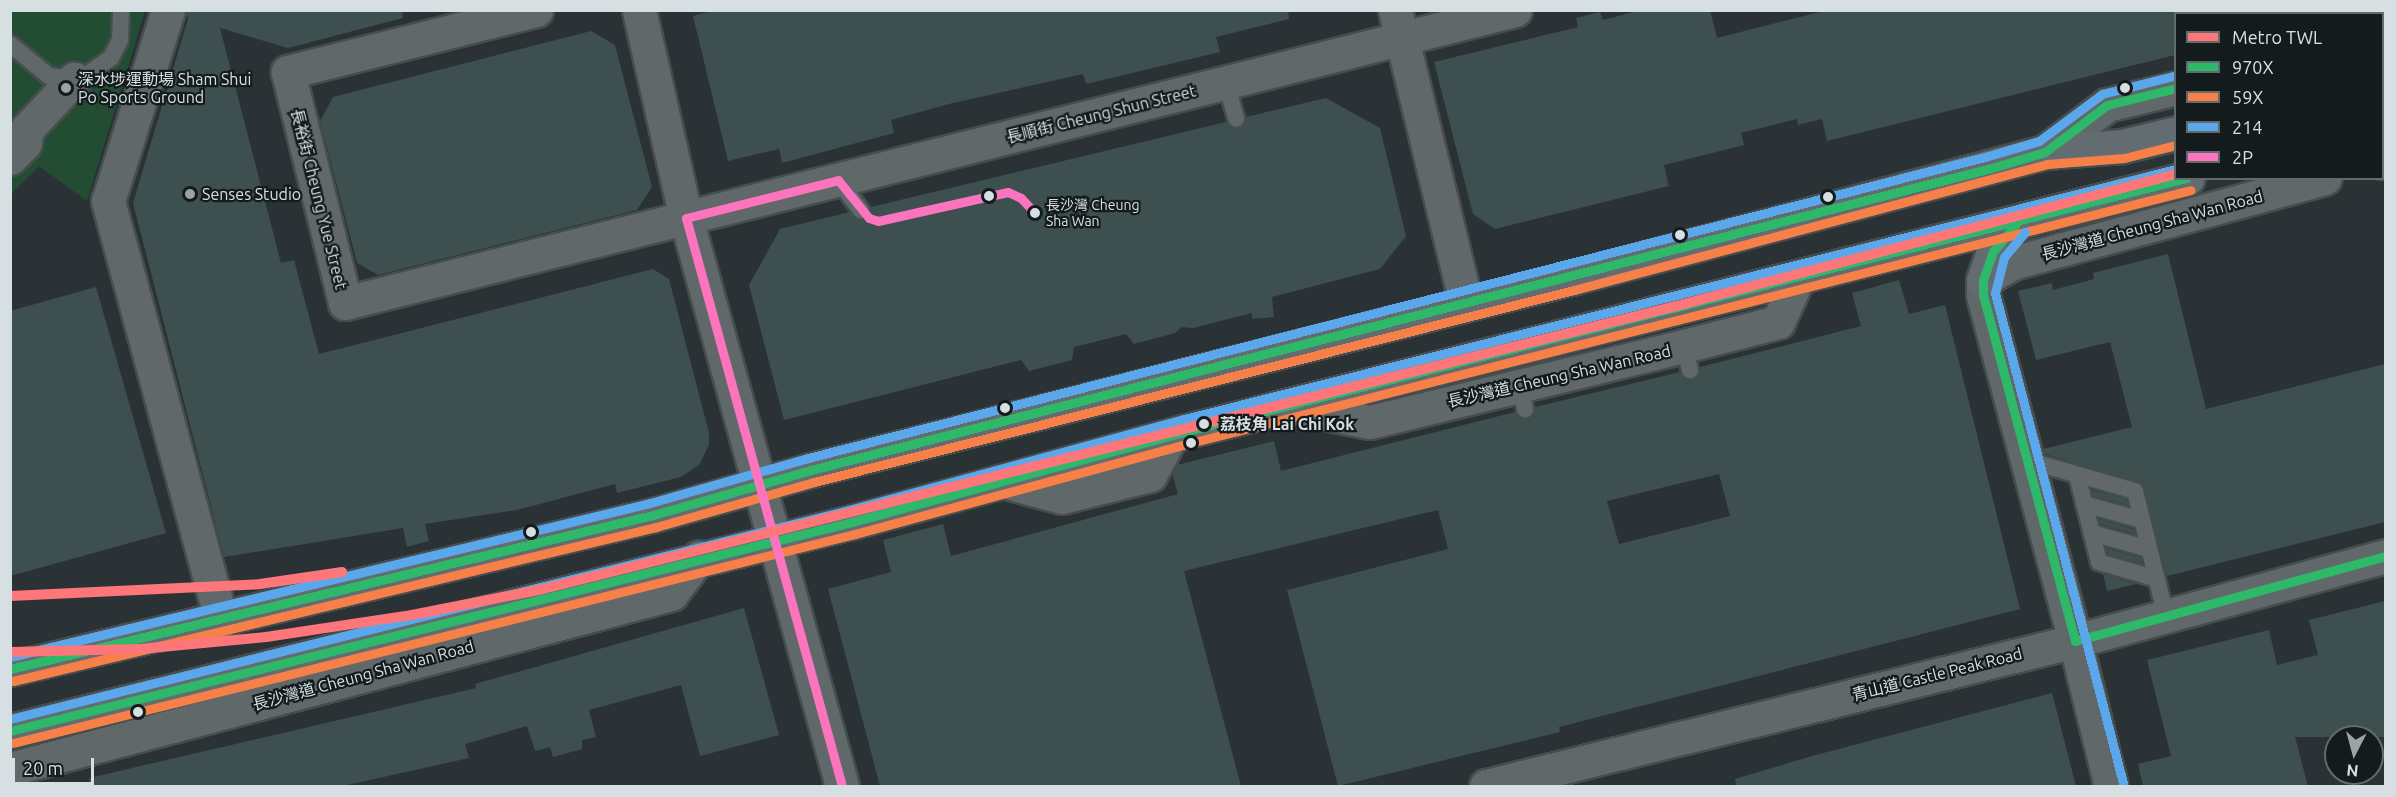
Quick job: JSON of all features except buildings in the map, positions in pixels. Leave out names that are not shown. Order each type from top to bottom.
[{"type":"main road","points":[[10,669],[220,621],[653,515],[758,484],[1786,223],[2045,152],[2122,146],[2174,133]]},
{"type":"main road","name":"長沙灣道 Cheung Sha Wan Road","points":[[10,731],[774,540],[1171,436],[1797,280],[2181,180]]},
{"type":"main road","points":[[1983,280],[1993,251],[2016,224]]},
{"type":"street","points":[[168,10],[108,201],[220,621]]},
{"type":"street","name":"長裕街 Cheung Yue Street","points":[[536,10],[288,72],[345,303],[686,218]]},
{"type":"street","points":[[639,10],[686,218],[842,786]]},
{"type":"street","name":"長順街 Cheung Shun Street","points":[[686,218],[1226,83],[1398,25],[1515,10]]},
{"type":"street","points":[[1398,25],[1466,303]]},
{"type":"street","points":[[10,158],[25,144],[19,120],[74,79]]},
{"type":"street","points":[[2045,152],[2107,105],[2174,88]]},
{"type":"street","name":"長沙灣道 Cheung Sha Wan Road","points":[[1983,280],[2012,263],[2318,180]]},
{"type":"street","name":"長沙灣道 Cheung Sha Wan Road","points":[[1294,407],[1370,422],[1523,397],[1687,358],[1778,322],[1797,280]]},
{"type":"street","points":[[1983,280],[1983,295],[2111,786]]},
{"type":"street","name":"青山道 Castle Peak Road","points":[[1486,786],[2075,641],[2385,556]]},
{"type":"street","name":"長沙灣道 Cheung Sha Wan Road","points":[[10,769],[671,594],[699,557]]},
{"type":"lane","points":[[10,44],[49,76],[74,79],[99,68],[111,58],[120,40],[121,10]]},
{"type":"lane","points":[[1226,83],[1236,119]]},
{"type":"lane","points":[[838,180],[861,210]]},
{"type":"lane","points":[[2026,460],[2135,491],[2166,616]]},
{"type":"lane","points":[[2077,475],[2099,562],[2157,579]]},
{"type":"lane","points":[[2085,504],[2142,520]]},
{"type":"lane","points":[[2092,533],[2150,549]]},
{"type":"green space","points":[[2356,10],[2362,12],[2261,11]]},
{"type":"green space","name":"深水埗運動場 Sham Shui Po Sports Ground","points":[[11,11],[145,11],[87,201],[39,166],[11,194]]},
{"type":"metro line","name":"TWL","points":[[10,652],[140,649],[266,637],[412,615],[543,589],[1684,304],[2174,175]]},
{"type":"metro line","name":"TWL","points":[[10,596],[260,584],[342,572]]},
{"type":"transit line","name":"214","points":[[10,657],[650,503],[808,458],[1985,157],[2039,141],[2102,94],[2173,76]]},
{"type":"transit line","name":"970X","points":[[10,669],[653,515],[811,470],[1988,169],[2045,152],[2107,105],[2174,88]]},
{"type":"transit line","name":"59X","points":[[13,681],[656,527],[814,482],[1574,290],[2047,164],[2124,158],[2174,146]]},
{"type":"transit line","name":"214","points":[[10,719],[849,510],[1184,419],[2174,170]]},
{"type":"transit line","name":"2P","points":[[842,786],[686,218],[838,180],[869,218],[878,221],[1008,192],[1021,198],[1035,213]]},
{"type":"transit line","name":"970X","points":[[10,731],[852,522],[1187,431],[2178,180]]},
{"type":"transit line","name":"59X","points":[[13,743],[855,534],[1190,443],[2191,190]]},
{"type":"transit line","name":"970X","points":[[2016,224],[1993,251],[1983,280],[1983,295],[2075,641]]},
{"type":"transit line","name":"214","points":[[2025,232],[2004,257],[1995,293],[2123,783]]},
{"type":"transit line","name":"970X","points":[[2075,641],[2386,556]]},
{"type":"place","name":"深水埗運動場 Sham Shui Po Sports Ground","points":[[66,88]]},
{"type":"place","name":"Senses Studio","points":[[190,194]]},
{"type":"place","name":"長沙灣 Cheung Sha Wan","points":[[1035,213]]},
{"type":"place","name":"荔枝角 Lai Chi Kok","points":[[1204,424]]}]
